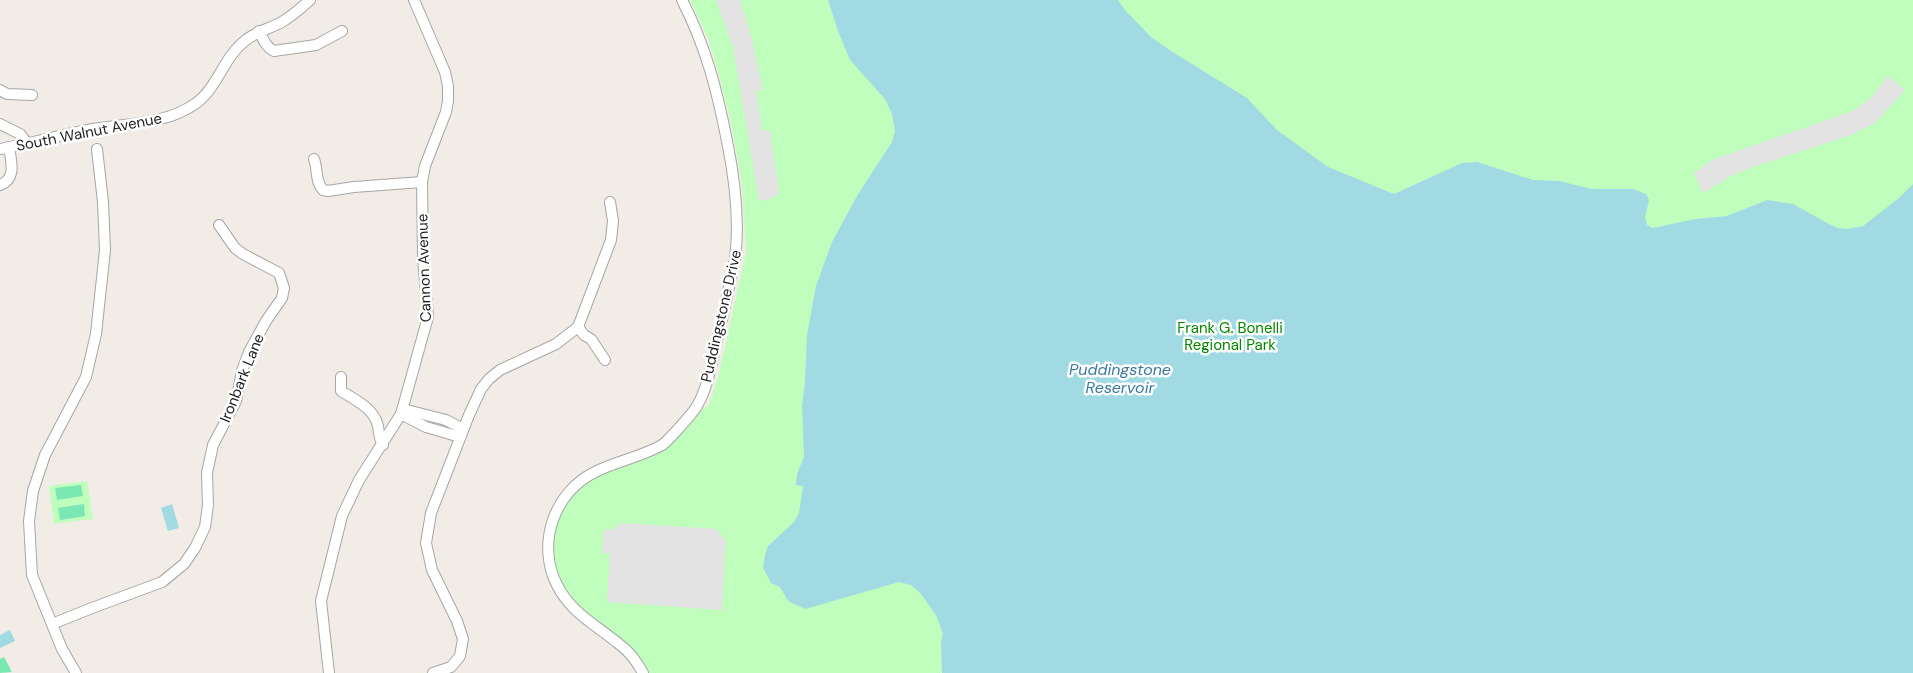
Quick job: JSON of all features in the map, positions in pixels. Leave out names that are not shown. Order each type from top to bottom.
[{"type":"street","name":"South Walnut Avenue","points":[[4,148],[114,126],[156,121],[179,113],[196,104],[210,90],[233,50],[259,31],[278,24],[295,14],[310,0]]},
{"type":"street","name":"Cannon Avenue","points":[[329,673],[322,614],[322,589],[342,516],[350,498],[402,412],[428,317],[423,258],[422,182],[425,166],[446,112],[448,86],[445,72],[414,0]]},
{"type":"street","name":"Puddingstone Drive","points":[[643,673],[621,644],[585,619],[564,597],[551,570],[548,546],[551,524],[563,499],[573,486],[594,472],[664,444],[697,407],[708,381],[735,259],[737,240],[736,203],[732,166],[718,95],[700,36],[682,0]]},
{"type":"street","points":[[259,31],[265,42],[274,51],[316,46],[342,31]]},
{"type":"street","points":[[0,90],[7,94],[32,95]]},
{"type":"street","points":[[0,124],[20,134],[27,143]]},
{"type":"street","points":[[0,185],[7,181],[12,169],[4,148]]},
{"type":"street","points":[[76,673],[62,649],[32,575],[29,521],[33,491],[45,455],[86,377],[96,334],[105,250],[103,202],[97,149]]},
{"type":"street","points":[[314,159],[318,172],[317,181],[323,190],[422,182]]},
{"type":"street","points":[[433,673],[451,667],[460,656],[463,639],[457,621],[432,570],[426,543],[431,512],[481,389],[500,370],[556,344],[578,327],[611,240],[614,221],[610,202]]},
{"type":"street","name":"Ironbark Lane","points":[[52,624],[162,582],[184,564],[195,548],[205,527],[208,505],[207,473],[213,445],[236,401],[242,371],[249,352],[266,321],[282,298],[284,288],[279,273],[242,254],[235,248],[219,224]]},
{"type":"street","points":[[578,327],[584,335],[591,339],[605,360]]},
{"type":"street","points":[[341,377],[341,391],[366,407],[373,414],[383,445]]},
{"type":"street","points":[[402,412],[426,427],[462,433]]},
{"type":"green space","name":"Puddingstone Reservoir","points":[[690,0],[1913,0],[1913,673],[643,673],[636,662],[585,619],[556,584],[548,536],[573,486],[664,444],[710,403],[719,373],[746,252],[742,183],[731,123],[720,78],[708,38]]},
{"type":"green space","points":[[87,481],[93,519],[54,524],[49,486]]},
{"type":"green space","points":[[81,485],[83,496],[57,500],[55,488]]},
{"type":"green space","points":[[84,504],[85,516],[60,520],[58,508]]},
{"type":"green space","points":[[4,657],[12,672],[0,673],[0,659]]},
{"type":"shaded area","points":[[716,0],[740,0],[751,36],[763,90],[756,91],[762,131],[770,130],[779,194],[770,199],[759,201],[733,47]]},
{"type":"shaded area","points":[[1888,76],[1905,90],[1875,123],[1851,135],[1747,169],[1729,177],[1703,193],[1694,173],[1712,160],[1853,111],[1872,97]]},
{"type":"shaded area","points":[[622,523],[716,529],[726,540],[722,610],[607,602],[610,554],[602,553],[604,529],[612,529]]},
{"type":"water","name":"Puddingstone Reservoir","points":[[828,0],[1118,0],[1151,37],[1247,98],[1277,130],[1328,167],[1394,194],[1462,163],[1477,162],[1533,180],[1559,181],[1592,189],[1633,189],[1646,194],[1649,200],[1645,218],[1647,225],[1653,228],[1695,219],[1727,216],[1767,200],[1793,204],[1829,224],[1838,228],[1848,229],[1863,226],[1899,198],[1913,184],[1913,673],[942,673],[941,642],[943,634],[936,615],[921,594],[911,585],[899,582],[805,609],[788,601],[780,587],[771,583],[763,568],[768,546],[794,522],[799,513],[803,486],[796,485],[797,474],[804,457],[802,406],[807,335],[816,286],[832,242],[857,196],[892,142],[895,131],[892,114],[885,99],[850,60]]},
{"type":"water","points":[[172,504],[179,528],[168,531],[161,508]]},
{"type":"water","points":[[10,630],[15,641],[0,648],[0,635]]},
{"type":"park label","name":"Frank G. Bonelli Regional Park","points":[[1230,336]]}]
